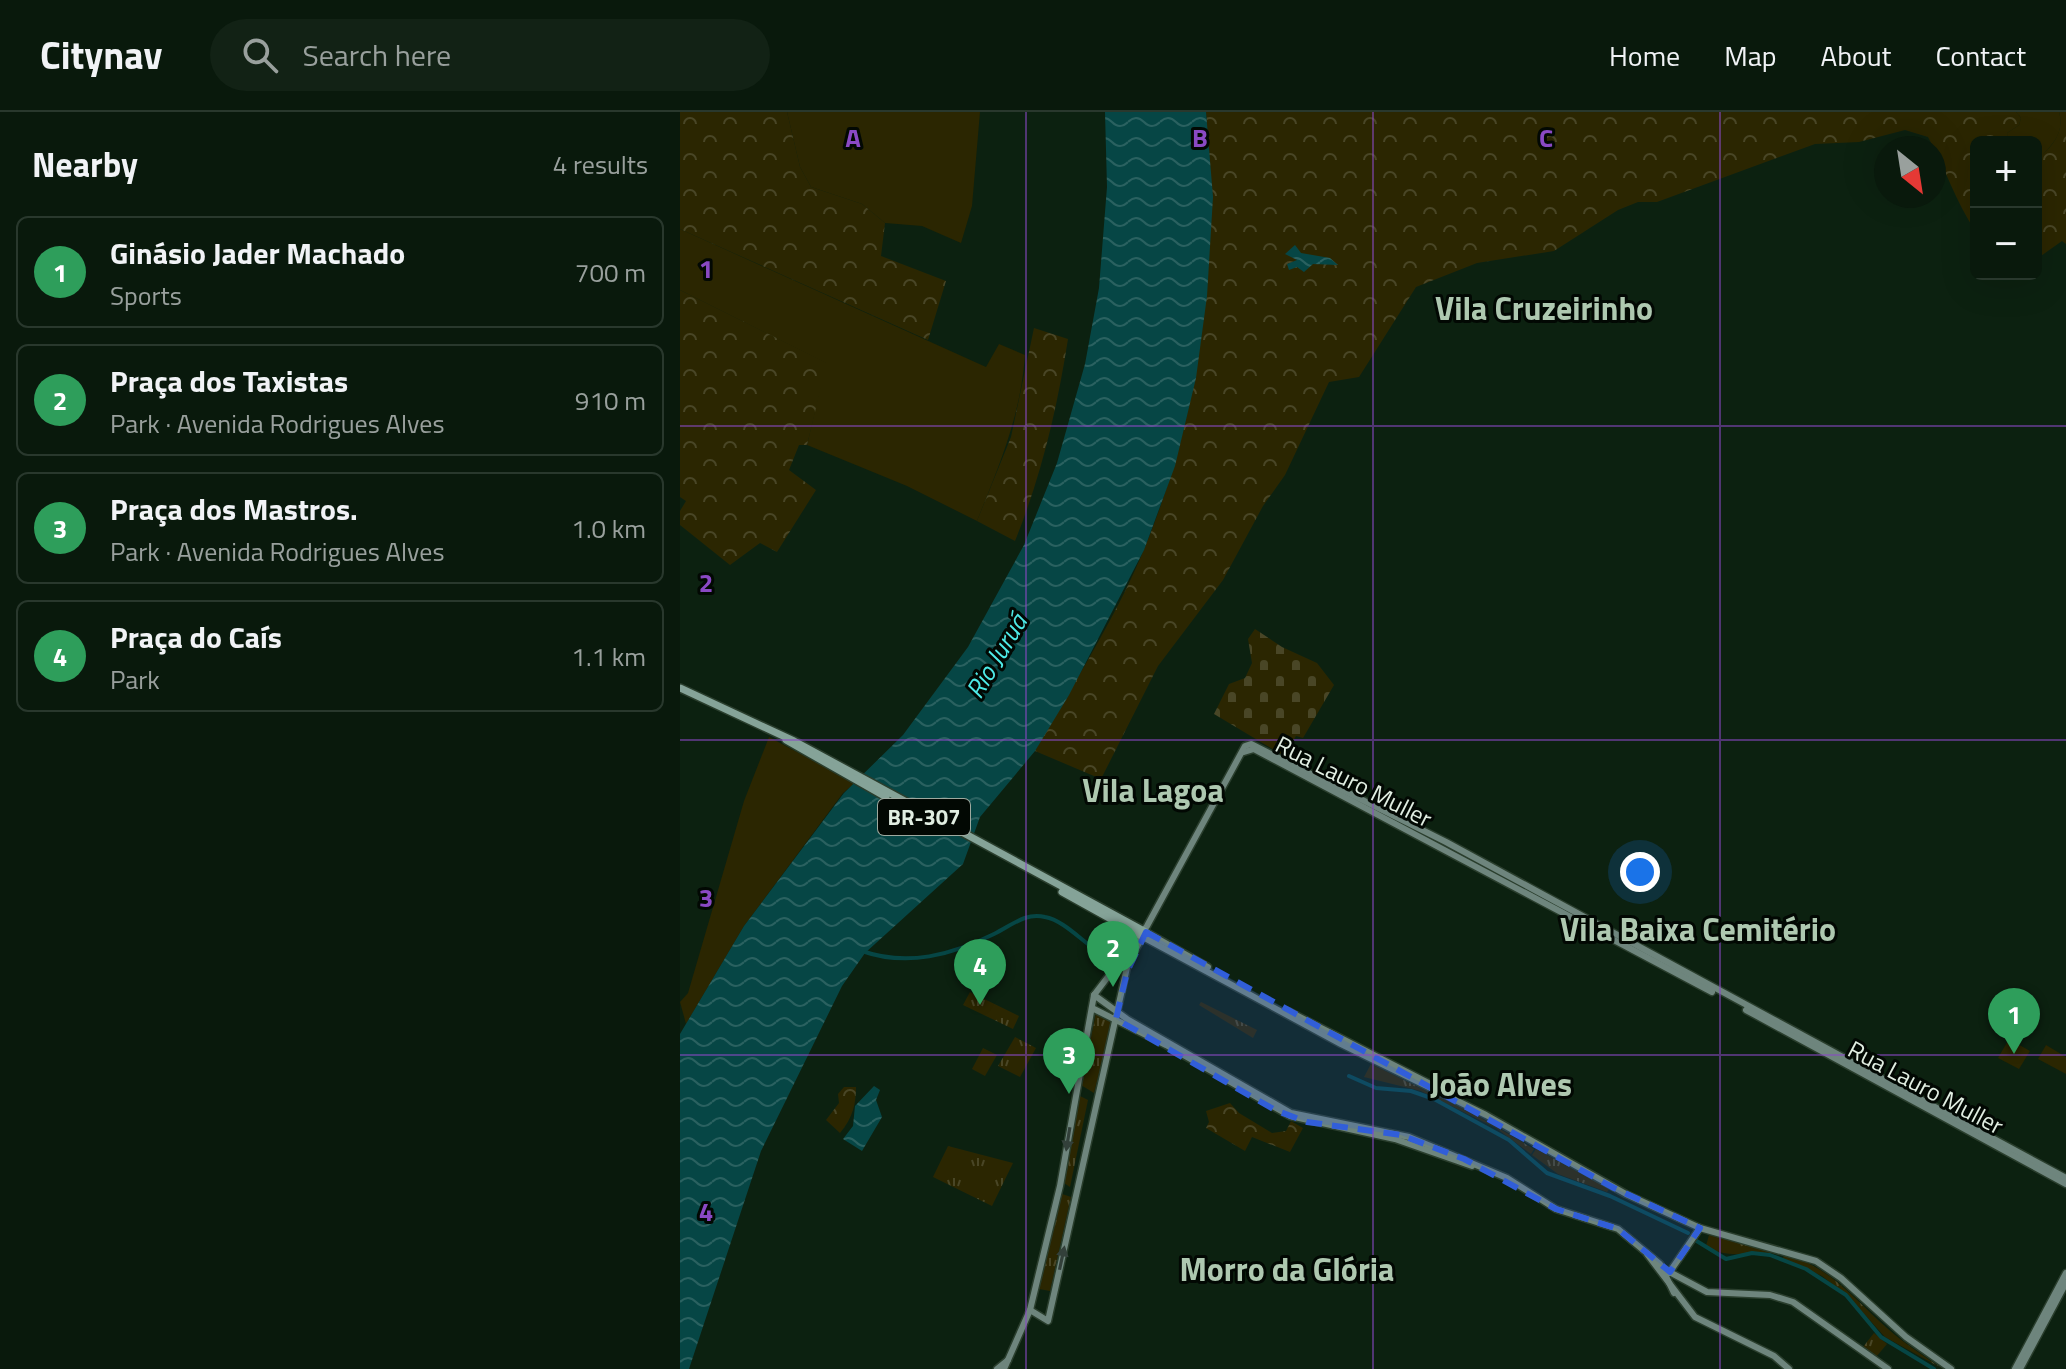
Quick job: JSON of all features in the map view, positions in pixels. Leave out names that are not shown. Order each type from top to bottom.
[{"type":"main road","name":"BR-307","points":[[680,688],[709,699],[784,738],[1144,932]]},
{"type":"street","name":"Rua Lauro Muller","points":[[1144,932],[1245,746],[1255,744],[2066,1181]]},
{"type":"street","points":[[1030,1310],[1048,1321],[1128,963],[1144,932]]},
{"type":"street","points":[[1004,1369],[1030,1310],[1060,1186],[1094,995],[1144,932]]},
{"type":"street","points":[[1144,932],[1614,1188],[1700,1228],[1798,1254],[1825,1267],[1906,1337],[1951,1369]]},
{"type":"street","points":[[1118,964],[1128,963]]},
{"type":"street","points":[[1118,964],[1120,971],[1127,972]]},
{"type":"street","points":[[1094,995],[1118,1016],[1291,1113],[1409,1137],[1507,1178],[1556,1209],[1618,1229],[1642,1246],[1666,1272],[1707,1292],[1770,1295],[1793,1302],[1888,1369]]},
{"type":"street","points":[[1092,1008],[1118,1016]]},
{"type":"street","points":[[1666,1272],[1700,1228]]},
{"type":"street","points":[[1666,1272],[1674,1293],[1709,1327],[1761,1348],[1789,1369]]},
{"type":"street","points":[[2018,1369],[2066,1273]]},
{"type":"street","points":[[2036,1335],[2066,1283]]},
{"type":"street","points":[[997,1369],[1008,1360]]},
{"type":"highlighted area","points":[[1146,932],[1614,1188],[1700,1228],[1670,1272],[1618,1229],[1556,1209],[1464,1159],[1401,1135],[1307,1122],[1275,1110],[1116,1019],[1127,972]]},
{"type":"green space","points":[[680,112],[787,112],[800,167],[811,187],[862,204],[885,223],[881,256],[946,281],[928,340],[680,229]]},
{"type":"green space","points":[[787,112],[980,112],[972,206],[961,243],[922,226],[885,223],[862,204],[811,187],[800,167]]},
{"type":"green space","points":[[1206,112],[2016,112],[2021,118],[2019,125],[2007,133],[2008,136],[1970,136],[1970,222],[1946,174],[1946,136],[1925,136],[1905,130],[1859,142],[1815,144],[1657,202],[1638,202],[1618,210],[1554,251],[1477,263],[1416,287],[1359,377],[1329,382],[1285,475],[1263,506],[1223,580],[1158,666],[1101,779],[1035,751],[1121,599],[1165,494],[1181,440],[1202,333],[1210,224]]},
{"type":"green space","points":[[2016,112],[2059,112],[2059,132],[2042,155],[2042,136],[2007,136],[2007,133],[2019,125],[2021,118]]},
{"type":"green space","points":[[2059,112],[2066,112],[2066,244],[2062,241],[2042,255],[2042,154],[2056,139]]},
{"type":"green space","points":[[680,229],[986,367],[999,344],[1025,355],[1014,419],[977,521],[907,486],[807,445],[826,363],[680,290]]},
{"type":"green space","points":[[680,290],[827,363],[807,445],[799,445],[789,470],[816,490],[777,552],[760,543],[730,565],[680,525],[680,511],[686,501],[680,497]]},
{"type":"green space","points":[[1034,328],[1068,339],[1048,441],[1015,541],[977,521],[1011,437]]},
{"type":"green space","points":[[1255,629],[1282,647],[1317,663],[1334,685],[1303,738],[1296,736],[1284,756],[1214,714],[1229,684],[1245,678],[1252,663],[1248,639]]},
{"type":"green space","points":[[769,737],[855,783],[843,793],[744,926],[686,1024],[680,1002],[688,993],[744,801]]},
{"type":"green space","points":[[970,992],[1019,1016],[1013,1029],[963,1005]]},
{"type":"green space","points":[[1201,1002],[1257,1030],[1253,1038],[1199,1005]]},
{"type":"green space","points":[[1096,1013],[1112,1023],[1094,1093],[1081,1085]]},
{"type":"green space","points":[[1015,1037],[1036,1048],[1020,1077],[998,1066]]},
{"type":"green space","points":[[2009,1039],[2030,1051],[2019,1069],[1998,1058]]},
{"type":"green space","points":[[2046,1045],[2066,1057],[2066,1074],[2038,1059]]},
{"type":"green space","points":[[983,1048],[997,1055],[985,1076],[972,1069]]},
{"type":"green space","points":[[1371,1064],[1476,1115],[1534,1149],[1531,1154],[1496,1128],[1421,1091],[1364,1077]]},
{"type":"green space","points":[[844,1087],[856,1087],[856,1093],[851,1116],[840,1133],[826,1120],[839,1103],[838,1094]]},
{"type":"green space","points":[[1080,1096],[1088,1100],[1070,1187],[1064,1183]]},
{"type":"green space","points":[[1230,1103],[1239,1113],[1272,1133],[1286,1131],[1291,1121],[1303,1128],[1290,1152],[1252,1137],[1245,1151],[1206,1128],[1209,1122],[1206,1111]]},
{"type":"green space","points":[[948,1146],[1013,1163],[992,1206],[933,1177]]},
{"type":"green space","points":[[1536,1149],[1609,1189],[1607,1192],[1558,1174],[1532,1155]]},
{"type":"green space","points":[[1062,1194],[1071,1197],[1050,1291],[1039,1289]]},
{"type":"green space","points":[[1709,1235],[1779,1251],[1778,1254],[1723,1253],[1706,1246]]},
{"type":"green space","points":[[1784,1255],[1801,1260],[1828,1275],[1894,1334],[1943,1369],[1885,1337],[1849,1297],[1822,1276],[1783,1258]]},
{"type":"green space","points":[[1874,1333],[1887,1344],[1876,1357],[1863,1347]]},
{"type":"water","name":"Rio Juruá","points":[[1105,112],[1206,112],[1213,197],[1207,296],[1196,378],[1175,466],[1144,550],[1069,695],[1035,751],[980,817],[963,864],[865,953],[842,986],[761,1151],[689,1369],[680,1369],[680,1034],[744,926],[844,793],[903,735],[968,647],[1024,545],[1057,463],[1085,364],[1099,288],[1107,187]]},
{"type":"water","points":[[1295,245],[1301,253],[1330,258],[1338,265],[1313,264],[1304,272],[1297,267],[1289,270],[1287,264],[1297,260],[1285,254]]},
{"type":"water","points":[[874,1086],[880,1090],[876,1100],[882,1117],[862,1151],[843,1139],[853,1126],[855,1106]]},
{"type":"waterway","points":[[862,951],[896,958],[946,953],[1031,916],[1058,922],[1092,947]]},
{"type":"waterway","points":[[1349,1076],[1376,1088],[1411,1091],[1434,1099],[1509,1140],[1547,1173],[1610,1196],[1688,1233]]},
{"type":"waterway","points":[[1695,1240],[1726,1259],[1752,1253],[1770,1255],[1806,1269],[1846,1295],[1881,1337],[1934,1369]]},
{"type":"place","name":"Praça dos Taxistas","points":[[1113,987]]},
{"type":"place","name":"Praça do Caís","points":[[980,1005]]},
{"type":"place","name":"Ginásio Jader Machado","points":[[2014,1054]]},
{"type":"place","name":"Praça dos Mastros.","points":[[1069,1094]]},
{"type":"district","name":"Vila Cruzeirinho","points":[[1544,308]]},
{"type":"district","name":"Vila Lagoa","points":[[1153,790]]},
{"type":"district","name":"Vila Baixa Cemitério","points":[[1698,929]]},
{"type":"district","name":"João Alves","points":[[1501,1084]]},
{"type":"district","name":"Morro da Glória","points":[[1287,1269]]}]
